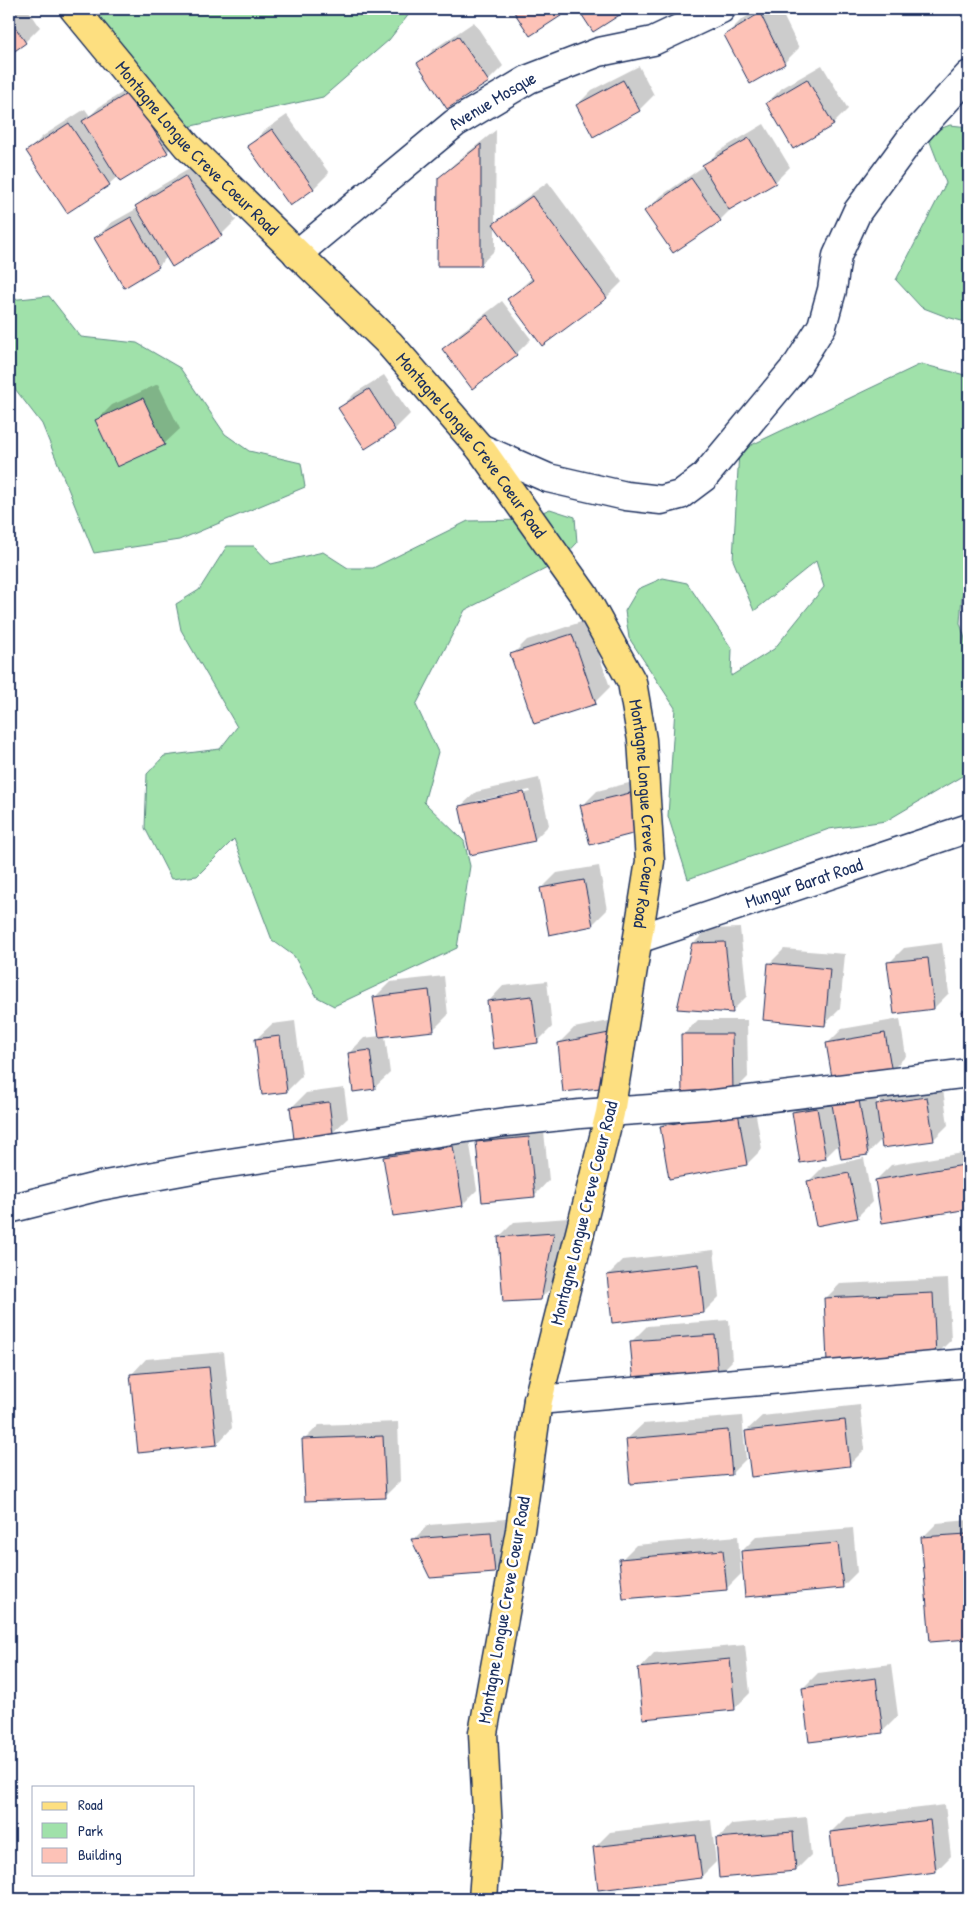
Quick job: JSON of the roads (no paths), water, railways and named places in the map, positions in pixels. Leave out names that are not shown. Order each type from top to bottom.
[{"type":"main road","name":"Montagne Longue Creve Coeur Road","points":[[74,9],[187,146],[389,343],[480,448],[584,595],[632,682],[642,740],[650,861],[610,1113],[538,1400],[520,1530],[482,1734],[488,1831],[483,1899]]},
{"type":"street","name":"Avenue Mosque","points":[[297,254],[455,122],[521,84],[599,52],[653,41],[721,9]]},
{"type":"street","points":[[480,448],[548,478],[626,496],[662,500],[680,495],[704,477],[798,364],[822,326],[832,290],[837,256],[857,212],[912,137],[969,75]]},
{"type":"street","name":"Mungur Barat Road","points":[[638,939],[969,828]]},
{"type":"street","points":[[9,1209],[100,1186],[274,1156],[506,1122],[580,1114],[707,1105],[969,1072]]},
{"type":"street","points":[[538,1400],[969,1364]]}]
